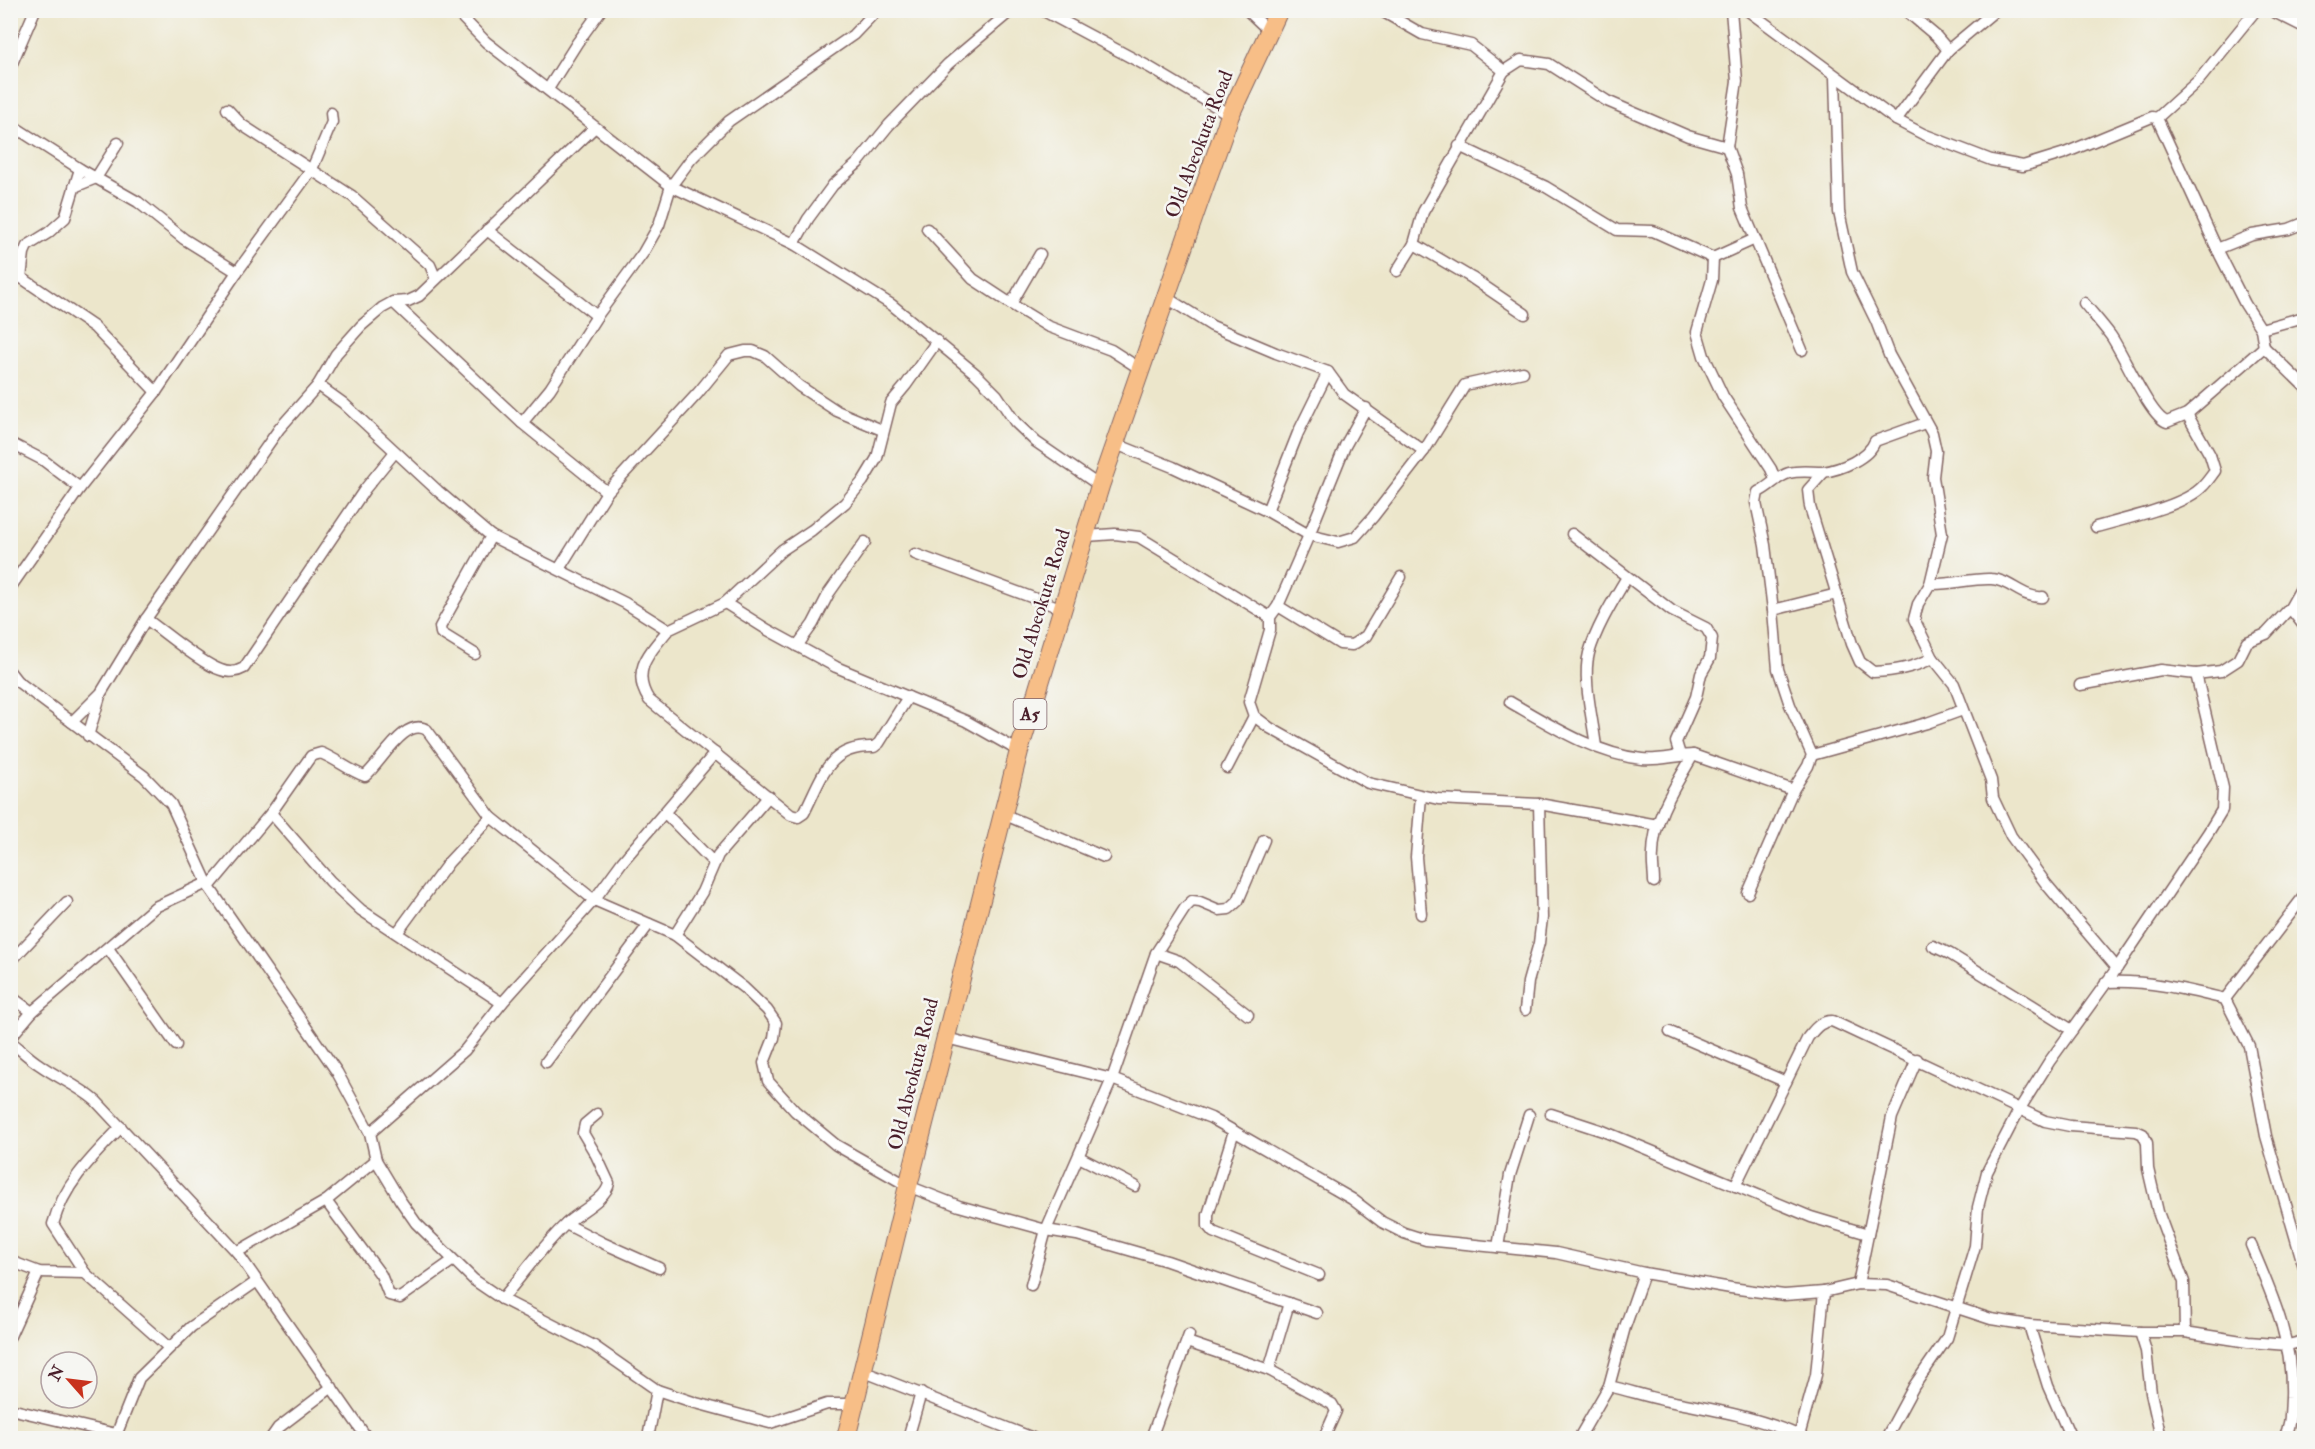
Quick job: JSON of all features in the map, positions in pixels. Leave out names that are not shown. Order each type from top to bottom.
[{"type":"highway","name":"Old Abeokuta Road","points":[[846,1438],[1018,751],[1100,486],[1230,115],[1279,10]]},
{"type":"street","points":[[11,66],[36,10]]},
{"type":"street","points":[[455,10],[486,42],[671,186],[794,244],[892,305],[976,374],[998,395],[1015,422],[1036,442],[1100,486]]},
{"type":"street","points":[[548,89],[601,10]]},
{"type":"street","points":[[522,423],[550,389],[597,316],[643,253],[659,225],[671,186],[691,159],[729,121],[853,35],[877,10]]},
{"type":"street","points":[[794,244],[808,219],[833,185],[858,163],[890,124],[948,64],[1012,10]]},
{"type":"street","points":[[1042,10],[1230,115]]},
{"type":"street","points":[[1247,10],[1269,30]]},
{"type":"street","points":[[1380,10],[1422,34],[1471,45],[1504,71]]},
{"type":"street","points":[[1731,10],[1737,81],[1727,147],[1737,174],[1742,208],[1802,350]]},
{"type":"street","points":[[1747,10],[1896,120],[1923,134],[1991,160],[2023,166],[2065,153],[2152,117],[2157,118],[2199,80],[2256,10]]},
{"type":"street","points":[[1905,10],[1936,36],[1948,50]]},
{"type":"street","points":[[1896,120],[1948,50],[1996,10]]},
{"type":"street","points":[[2270,10],[2304,27]]},
{"type":"street","points":[[1397,271],[1414,244],[1424,212],[1504,71],[1521,60],[1549,64],[1607,101],[1688,136],[1727,147]]},
{"type":"street","points":[[1835,76],[1839,212],[1852,272],[1876,321],[1889,356],[1932,433],[1936,451],[1932,477],[1942,534],[1930,584],[1918,604],[1914,620],[1933,658],[1954,684],[1991,780],[1994,798],[2011,836],[2048,885],[2117,968]]},
{"type":"street","points":[[227,109],[249,130],[352,196],[430,265],[436,279]]},
{"type":"street","points":[[10,588],[80,488],[156,392],[237,272],[312,169],[332,122],[332,113]]},
{"type":"street","points":[[2157,118],[2217,249],[2245,304],[2261,329],[2264,346],[2304,386]]},
{"type":"street","points":[[10,124],[80,169],[138,202],[184,239],[237,272]]},
{"type":"street","points":[[72,722],[101,693],[146,619],[279,429],[318,385],[336,354],[361,326],[382,308],[393,302],[408,302],[418,296],[594,128]]},
{"type":"street","points":[[74,187],[96,178],[118,143]]},
{"type":"street","points":[[1460,146],[1546,187],[1617,230],[1653,231],[1713,258],[1755,239]]},
{"type":"street","points":[[21,278],[25,249],[64,219],[80,169]]},
{"type":"street","points":[[2217,249],[2252,235],[2289,229],[2304,223]]},
{"type":"street","points":[[927,229],[974,279],[1011,304],[1047,326],[1111,350],[1142,370]]},
{"type":"street","points":[[487,230],[597,316]]},
{"type":"street","points":[[1414,244],[1472,278],[1525,314]]},
{"type":"street","points":[[1011,304],[1040,254]]},
{"type":"street","points":[[1713,258],[1712,280],[1697,332],[1704,356],[1723,396],[1771,469],[1774,479],[1771,486],[1758,492],[1756,503],[1765,545],[1778,669],[1790,705],[1812,755],[1793,790],[1748,893]]},
{"type":"street","points":[[430,265],[446,269]]},
{"type":"street","points":[[10,270],[94,327],[156,392]]},
{"type":"street","points":[[1167,298],[1212,326],[1328,372],[1344,394],[1424,451]]},
{"type":"street","points":[[393,302],[522,423],[607,492]]},
{"type":"street","points":[[2084,303],[2111,337],[2162,421],[2174,421],[2187,414],[2264,346]]},
{"type":"street","points":[[2261,329],[2304,317]]},
{"type":"street","points":[[908,698],[879,743],[874,747],[862,746],[841,752],[830,763],[804,813],[798,817],[791,815],[649,700],[643,691],[641,682],[644,658],[668,630],[725,603],[782,550],[812,530],[845,503],[863,481],[877,458],[882,445],[882,430],[891,404],[937,341]]},
{"type":"street","points":[[559,569],[607,492],[698,393],[729,355],[753,351],[765,356],[799,386],[837,411],[882,430]]},
{"type":"street","points":[[1268,511],[1298,433],[1328,372]]},
{"type":"street","points":[[1116,444],[1173,467],[1268,511],[1309,535],[1338,542],[1355,537],[1424,451],[1465,385],[1523,372]]},
{"type":"street","points":[[318,385],[343,403],[490,536],[625,603],[668,630]]},
{"type":"street","points":[[1366,408],[1346,446],[1278,606],[1270,617],[1270,630],[1249,702],[1254,716],[1270,728],[1368,783],[1438,799],[1539,804],[1658,825]]},
{"type":"street","points":[[2096,527],[2187,498],[2203,487],[2215,471],[2210,455],[2187,414]]},
{"type":"street","points":[[1774,479],[1790,473],[1824,472],[1860,460],[1872,448],[1875,441],[1925,423]]},
{"type":"street","points":[[10,443],[43,460],[80,488]]},
{"type":"street","points":[[146,619],[212,666],[230,672],[244,668],[365,489],[395,452]]},
{"type":"street","points":[[1824,472],[1808,490],[1810,507],[1852,644],[1860,662],[1874,672],[1897,671],[1917,666],[1933,658]]},
{"type":"street","points":[[1086,536],[1115,534],[1139,537],[1270,617]]},
{"type":"street","points":[[1572,534],[1672,611],[1706,628],[1712,638],[1710,658],[1676,742],[1680,755]]},
{"type":"street","points":[[475,654],[441,633],[440,627],[490,536]]},
{"type":"street","points":[[797,646],[813,624],[829,593],[865,542]]},
{"type":"street","points":[[915,554],[1063,609]]},
{"type":"street","points":[[1278,606],[1340,644],[1352,645],[1366,636],[1401,577]]},
{"type":"street","points":[[1596,747],[1588,681],[1589,654],[1606,613],[1627,577]]},
{"type":"street","points":[[1930,584],[1949,585],[1993,578],[2034,598],[2043,597]]},
{"type":"street","points":[[2080,685],[2161,670],[2196,674],[2221,671],[2238,660],[2247,642],[2266,634],[2290,608],[2304,583]]},
{"type":"street","points":[[1773,610],[1837,594]]},
{"type":"street","points":[[725,603],[836,667],[966,721],[1018,751]]},
{"type":"street","points":[[2290,608],[2304,626]]},
{"type":"street","points":[[10,672],[17,681],[144,776],[171,804],[208,885],[327,1056],[370,1133],[375,1160],[416,1223],[452,1261],[474,1280],[502,1299],[594,1346],[657,1390],[770,1423],[827,1404],[854,1404]]},
{"type":"street","points":[[1886,1438],[1914,1386],[1947,1338],[1975,1246],[1978,1207],[1987,1172],[2019,1110],[2049,1062],[2117,968],[2222,810],[2223,788],[2196,674]]},
{"type":"street","points":[[88,736],[101,693]]},
{"type":"street","points":[[1510,702],[1596,747],[1626,757],[1646,760],[1694,755],[1793,790]]},
{"type":"street","points":[[1812,755],[1927,723],[1963,710]]},
{"type":"street","points":[[1227,768],[1254,716]]},
{"type":"street","points":[[367,1438],[256,1282],[237,1251],[121,1127],[81,1088],[37,1064],[10,1039],[32,1012],[155,907],[208,885],[271,813],[312,756],[321,753],[341,762],[355,773],[365,776],[373,770],[405,732],[417,726],[427,730],[491,818],[594,900],[675,935],[744,988],[766,1010],[776,1023],[774,1038],[765,1063],[768,1081],[795,1111],[836,1145],[908,1186],[958,1206],[1046,1230],[1077,1234],[1167,1261],[1317,1312]]},
{"type":"street","points":[[370,1133],[465,1050],[502,1003],[594,900],[622,862],[714,753]]},
{"type":"street","points":[[1654,882],[1652,853],[1658,825],[1672,792],[1694,755]]},
{"type":"street","points":[[675,935],[702,892],[714,862],[729,840],[769,796]]},
{"type":"street","points":[[1420,796],[1416,857],[1421,914]]},
{"type":"street","points":[[1525,1010],[1528,982],[1539,943],[1542,918],[1539,804]]},
{"type":"street","points":[[271,813],[330,881],[361,910],[502,1003]]},
{"type":"street","points":[[665,813],[714,862]]},
{"type":"street","points":[[1003,814],[1104,857]]},
{"type":"street","points":[[397,933],[448,862],[491,818]]},
{"type":"street","points":[[1031,1285],[1046,1230],[1112,1079],[1156,953],[1192,901],[1219,910],[1229,909],[1238,901],[1264,840]]},
{"type":"street","points":[[2225,999],[2304,896]]},
{"type":"street","points":[[10,962],[67,902]]},
{"type":"street","points":[[546,1062],[649,924]]},
{"type":"street","points":[[1933,946],[2072,1030]]},
{"type":"street","points":[[108,948],[176,1045]]},
{"type":"street","points":[[1156,953],[1179,961],[1248,1015]]},
{"type":"street","points":[[2106,982],[2136,981],[2179,987],[2225,999],[2249,1046],[2266,1136],[2304,1267]]},
{"type":"street","points":[[10,996],[32,1012]]},
{"type":"street","points":[[1734,1186],[1808,1037],[1825,1021],[1832,1021],[2045,1121],[2070,1126],[2136,1131],[2143,1134],[2147,1143],[2148,1169],[2158,1212],[2184,1282],[2185,1332]]},
{"type":"street","points":[[1670,1032],[1786,1082]]},
{"type":"street","points":[[946,1038],[1112,1079],[1211,1118],[1352,1199],[1382,1222],[1404,1233],[1426,1240],[1556,1253],[1644,1272],[1784,1295],[1824,1292],[1858,1284],[1887,1285],[1991,1319],[2029,1324],[2140,1332],[2185,1332],[2288,1346],[2304,1341]]},
{"type":"street","points":[[1858,1284],[1892,1117],[1917,1059]]},
{"type":"street","points":[[502,1299],[566,1224],[591,1206],[609,1185],[596,1155],[582,1133],[585,1124],[597,1114]]},
{"type":"street","points":[[1551,1114],[1603,1131],[1811,1217],[1868,1234]]},
{"type":"street","points":[[1498,1247],[1510,1175],[1528,1115]]},
{"type":"street","points":[[121,1127],[85,1164],[58,1206],[53,1224],[85,1273],[168,1347]]},
{"type":"street","points":[[1234,1131],[1208,1215],[1208,1226],[1213,1232],[1319,1275]]},
{"type":"street","points":[[1079,1157],[1135,1186]]},
{"type":"street","points":[[237,1251],[326,1201],[375,1160]]},
{"type":"street","points":[[326,1201],[381,1275],[389,1295],[400,1298],[452,1261]]},
{"type":"street","points":[[566,1224],[659,1268]]},
{"type":"street","points":[[2251,1245],[2276,1304],[2288,1346],[2292,1379],[2290,1426],[2284,1438]]},
{"type":"street","points":[[10,1261],[39,1272],[85,1273]]},
{"type":"street","points":[[10,1336],[39,1272]]},
{"type":"street","points":[[1579,1438],[1609,1386],[1625,1327],[1644,1272]]},
{"type":"street","points":[[10,1409],[115,1436],[139,1378],[168,1347],[209,1313],[256,1282]]},
{"type":"street","points":[[1609,1386],[1661,1400],[1700,1405],[1753,1418],[1802,1437],[1816,1375],[1824,1292]]},
{"type":"street","points":[[1269,1370],[1289,1303]]},
{"type":"street","points":[[2029,1324],[2048,1386],[2071,1438]]},
{"type":"street","points":[[2140,1332],[2161,1438]]},
{"type":"street","points":[[1151,1438],[1188,1339],[1269,1370],[1332,1404],[1336,1411],[1324,1438]]},
{"type":"street","points":[[862,1371],[1033,1438]]},
{"type":"street","points":[[271,1438],[278,1428],[332,1387]]},
{"type":"street","points":[[648,1438],[657,1390]]},
{"type":"street","points":[[908,1438],[921,1393]]}]
